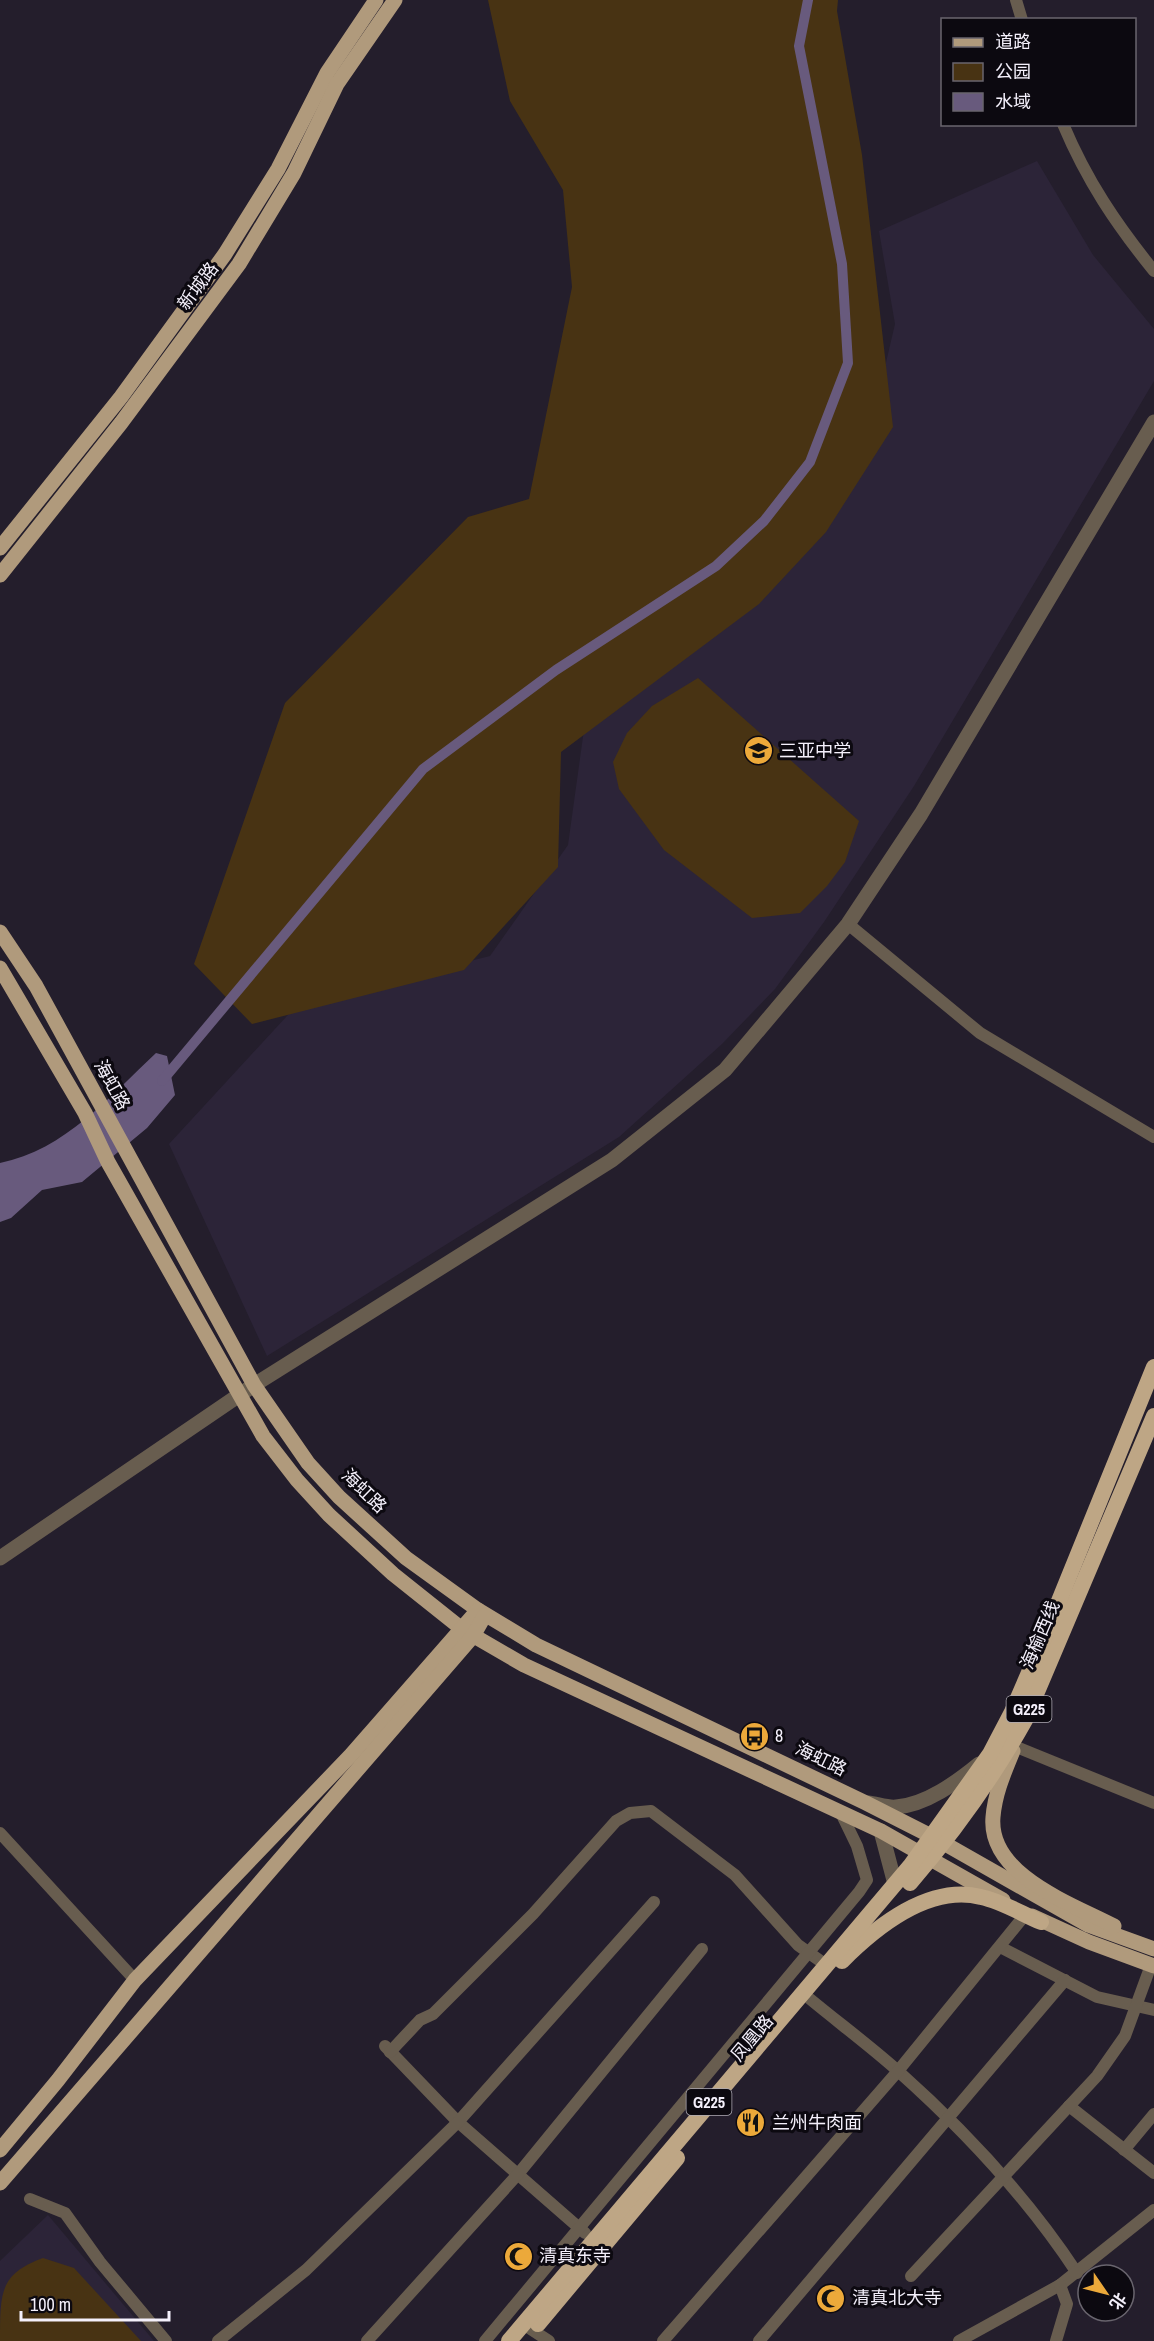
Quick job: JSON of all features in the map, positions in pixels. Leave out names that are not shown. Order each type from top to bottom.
[{"type":"highway","name":"海榆西线","points":[[939,1840],[1012,1712],[1154,1367]]},
{"type":"highway","name":"海榆西线","points":[[833,1964],[999,1767],[1025,1720],[1154,1416]]},
{"type":"highway","name":"凤凰路","points":[[509,2341],[527,2332],[810,1999],[833,1964],[895,1884],[921,1858]]},
{"type":"highway","name":"凤凰路","points":[[527,2332],[586,2234],[833,1964],[865,1938],[919,1904],[956,1896],[980,1896],[1041,1922]]},
{"type":"main road","name":"新城路","points":[[0,548],[121,397],[225,254],[278,169],[327,73],[375,0]]},
{"type":"main road","name":"新城路","points":[[0,575],[121,423],[239,264],[294,173],[337,84],[395,0]]},
{"type":"main road","name":"海虹路","points":[[0,932],[36,986],[254,1385],[308,1463],[339,1497],[406,1558],[481,1612],[536,1645],[939,1840]]},
{"type":"main road","name":"海虹路","points":[[0,968],[85,1113],[108,1162],[272,1450],[329,1515],[393,1574],[468,1632],[524,1665],[881,1831],[921,1858]]},
{"type":"main road","points":[[0,2183],[468,1632],[481,1612]]},
{"type":"main road","points":[[0,2150],[58,2080],[135,1980],[468,1632]]},
{"type":"main road","points":[[1025,1720],[998,1790],[992,1818],[994,1838],[1006,1859],[1024,1878],[1153,1957]]},
{"type":"main road","points":[[939,1840],[1088,1925],[1153,1957]]},
{"type":"main road","name":"凤凰路","points":[[921,1858],[1041,1922],[1153,1957]]},
{"type":"street","points":[[1016,0],[1021,18]]},
{"type":"street","points":[[1065,126],[1081,165],[1115,222],[1154,271]]},
{"type":"street","points":[[0,1558],[241,1397],[254,1385],[612,1160],[725,1070],[848,924],[921,814],[1154,422]]},
{"type":"street","points":[[848,924],[980,1033],[1154,1137]]},
{"type":"street","points":[[1014,1746],[1154,1803]]},
{"type":"street","points":[[866,1803],[896,1807],[917,1802],[963,1777],[990,1754]]},
{"type":"street","points":[[586,2234],[458,2122],[387,2049],[420,2020],[433,2014],[534,1914],[616,1821],[630,1813],[651,1811],[735,1875],[798,1945],[808,1953],[833,1964]]},
{"type":"street","points":[[485,2341],[586,2234],[867,1880],[857,1846],[842,1813]]},
{"type":"street","points":[[881,1831],[895,1884]]},
{"type":"street","points":[[0,1833],[135,1980]]},
{"type":"street","points":[[218,2341],[306,2270],[458,2122],[654,1902]]},
{"type":"street","points":[[663,2341],[898,2072],[1025,1915]]},
{"type":"street","points":[[1000,1947],[1097,1997],[1137,2004],[1154,2010]]},
{"type":"street","points":[[367,2341],[519,2173],[702,1949]]},
{"type":"street","points":[[911,2276],[1097,2076],[1125,2036],[1153,1957]]},
{"type":"street","points":[[759,2341],[1065,1980]]},
{"type":"street","points":[[810,1999],[898,2072],[947,2120],[1001,2177],[1056,2241],[1076,2271]]},
{"type":"street","points":[[1069,2106],[1154,2173]]},
{"type":"street","points":[[1124,2150],[1154,2114]]},
{"type":"street","points":[[30,2199],[65,2213],[100,2262],[166,2341]]},
{"type":"street","points":[[1089,2263],[1154,2210]]},
{"type":"street","points":[[959,2341],[1060,2285],[1076,2274]]},
{"type":"street","points":[[1056,2341],[1068,2304],[1060,2285]]},
{"type":"street","points":[[527,2332],[549,2341]]},
{"type":"shaded area","name":"三亚中学","points":[[1037,161],[1093,255],[1154,329],[1154,381],[914,786],[824,922],[775,989],[722,1044],[619,1137],[267,1356],[169,1144],[298,1004],[490,956],[568,845],[586,715],[873,418],[895,324],[879,231]]},
{"type":"shaded area","points":[[48,2215],[154,2341],[0,2341],[0,2261]]},
{"type":"green space","points":[[488,0],[838,0],[837,11],[862,155],[893,427],[826,532],[759,604],[561,752],[558,867],[464,970],[252,1024],[194,964],[285,703],[468,517],[529,499],[572,287],[563,190],[510,101]]},
{"type":"green space","points":[[698,678],[859,821],[845,862],[827,886],[800,913],[752,918],[664,850],[619,789],[613,762],[627,733],[652,706]]},
{"type":"green space","points":[[43,2258],[74,2268],[141,2341],[0,2341],[2,2297],[5,2287],[18,2271]]},
{"type":"water","points":[[156,1053],[167,1056],[175,1095],[147,1128],[82,1182],[42,1190],[11,1218],[0,1222],[0,1163],[23,1156],[66,1134],[104,1103]]},
{"type":"waterway","points":[[162,1081],[423,769],[556,670],[716,566],[764,521],[810,462],[848,363],[842,264],[799,46],[808,0]]},
{"type":"place","name":"三亚中学","points":[[758,751]]},
{"type":"place","name":"8","points":[[754,1736]]},
{"type":"place","name":"兰州牛肉面","points":[[751,2123]]},
{"type":"place","name":"清真东寺","points":[[518,2256]]},
{"type":"place","name":"清真北大寺","points":[[831,2298]]}]
